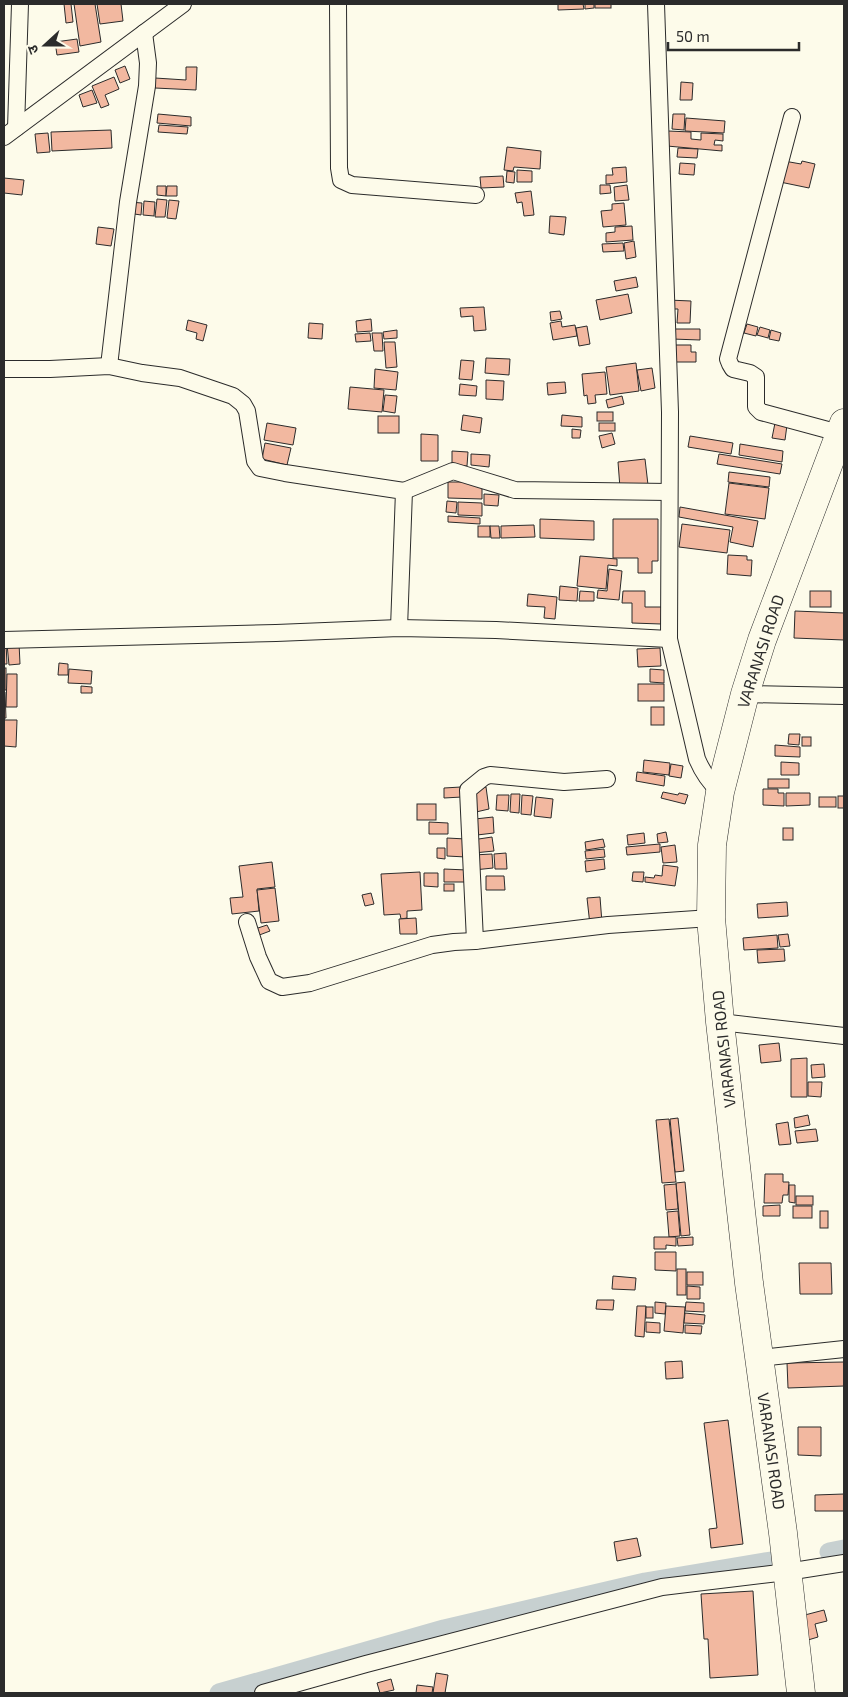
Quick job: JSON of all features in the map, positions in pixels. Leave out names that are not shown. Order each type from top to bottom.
[{"type":"highway","name":"VARANASI ROAD","points":[[801,1693],[783,1533],[749,1283],[720,1022],[711,918],[712,845],[720,792],[745,694],[762,640],[842,428]]},
{"type":"street","points":[[10,133],[20,4]]},
{"type":"street","points":[[10,133],[183,4]]},
{"type":"street","points":[[338,4],[339,168],[341,180],[352,185],[476,195]]},
{"type":"street","points":[[656,4],[670,402],[669,639],[697,759],[702,773],[720,792]]},
{"type":"street","points":[[109,366],[128,202],[147,86],[148,63],[144,33]]},
{"type":"street","points":[[792,117],[728,359],[733,369],[750,373],[756,378],[756,407],[761,412],[842,428]]},
{"type":"street","points":[[4,369],[109,366],[180,378],[233,396],[247,411],[255,461],[260,468],[285,473],[404,491],[453,471],[515,490],[669,492]]},
{"type":"street","points":[[398,628],[404,491]]},
{"type":"street","points":[[4,640],[398,628],[496,630],[669,639]]},
{"type":"street","points":[[745,694],[844,696]]},
{"type":"street","points":[[475,941],[468,790],[484,777],[490,775],[564,782],[607,779]]},
{"type":"street","points":[[247,922],[258,957],[269,981],[282,987],[310,983],[432,945],[608,925],[711,918]]},
{"type":"street","points":[[720,1022],[844,1036]]},
{"type":"street","points":[[759,1358],[844,1348]]},
{"type":"street","points":[[263,1693],[366,1664],[662,1587],[786,1568],[844,1563]]},
{"type":"building","points":[[64,4],[71,4],[73,22],[66,23]]},
{"type":"building","points":[[74,4],[95,4],[101,42],[80,46]]},
{"type":"building","points":[[97,4],[121,4],[123,21],[100,24]]},
{"type":"building","points":[[558,4],[583,4],[584,9],[558,10]]},
{"type":"building","points":[[585,4],[594,4],[594,8],[585,9]]},
{"type":"building","points":[[595,4],[611,4],[611,8],[595,8]]},
{"type":"building","points":[[77,39],[79,52],[57,55],[55,42]]},
{"type":"building","points":[[125,66],[130,79],[120,83],[115,70]]},
{"type":"building","points":[[186,67],[197,67],[196,90],[155,88],[155,78],[186,80]]},
{"type":"building","points":[[114,77],[119,89],[105,95],[109,105],[101,108],[92,86]]},
{"type":"building","points":[[681,82],[693,83],[692,100],[680,100]]},
{"type":"building","points":[[92,90],[97,103],[83,107],[79,95]]},
{"type":"building","points":[[158,114],[191,117],[191,126],[157,123]]},
{"type":"building","points":[[673,114],[685,114],[684,130],[672,129]]},
{"type":"building","points":[[686,118],[725,121],[724,133],[685,131]]},
{"type":"building","points":[[159,125],[188,127],[187,134],[158,132]]},
{"type":"building","points":[[111,130],[112,148],[52,151],[51,132]]},
{"type":"building","points":[[668,131],[691,132],[691,139],[701,140],[701,133],[723,134],[723,141],[715,140],[714,145],[722,145],[722,151],[667,146]]},
{"type":"building","points":[[48,133],[50,152],[37,153],[35,134]]},
{"type":"building","points":[[507,147],[541,151],[540,169],[514,167],[513,171],[504,170]]},
{"type":"building","points":[[678,148],[698,149],[697,158],[677,157]]},
{"type":"building","points":[[784,161],[801,164],[802,161],[815,164],[809,188],[780,182]]},
{"type":"building","points":[[680,163],[695,164],[694,175],[679,174]]},
{"type":"building","points":[[626,167],[627,182],[606,184],[606,175],[613,175],[612,168]]},
{"type":"building","points":[[517,170],[532,171],[532,182],[517,182]]},
{"type":"building","points":[[507,171],[515,172],[514,183],[506,182]]},
{"type":"building","points":[[503,176],[504,187],[481,188],[480,177]]},
{"type":"building","points":[[4,178],[24,180],[22,195],[4,193]]},
{"type":"building","points":[[600,185],[610,185],[611,193],[600,194]]},
{"type":"building","points":[[627,185],[629,200],[615,201],[614,187]]},
{"type":"building","points":[[157,186],[166,186],[166,196],[157,195]]},
{"type":"building","points":[[167,186],[177,186],[177,196],[166,196]]},
{"type":"building","points":[[531,191],[534,215],[524,216],[522,202],[517,203],[515,193]]},
{"type":"building","points":[[157,199],[167,200],[165,217],[155,217]]},
{"type":"building","points":[[169,200],[179,201],[176,219],[167,218]]},
{"type":"building","points":[[144,201],[155,202],[154,216],[143,215]]},
{"type":"building","points":[[129,202],[142,203],[141,215],[128,213]]},
{"type":"building","points":[[624,203],[626,225],[603,227],[601,211],[612,210],[612,204]]},
{"type":"building","points":[[550,216],[566,217],[564,235],[549,233]]},
{"type":"building","points":[[632,226],[633,240],[606,242],[606,233],[615,232],[615,227]]},
{"type":"building","points":[[98,227],[114,229],[111,246],[96,244]]},
{"type":"building","points":[[634,241],[636,257],[626,259],[624,243]]},
{"type":"building","points":[[623,243],[624,251],[603,252],[602,244]]},
{"type":"building","points":[[636,277],[638,287],[616,291],[614,281]]},
{"type":"building","points":[[628,294],[632,313],[600,320],[596,300]]},
{"type":"building","points":[[668,300],[691,301],[690,323],[677,323],[678,309],[667,309]]},
{"type":"building","points":[[484,307],[486,330],[474,331],[473,316],[461,317],[460,308]]},
{"type":"building","points":[[560,311],[562,319],[551,321],[550,312]]},
{"type":"building","points":[[371,319],[372,331],[357,332],[356,321]]},
{"type":"building","points":[[188,320],[207,325],[203,341],[196,339],[197,333],[186,330]]},
{"type":"building","points":[[561,321],[562,327],[575,325],[577,336],[553,340],[550,323]]},
{"type":"building","points":[[309,323],[323,324],[322,339],[308,338]]},
{"type":"building","points":[[747,324],[758,327],[756,336],[744,333]]},
{"type":"building","points":[[587,326],[590,344],[579,346],[576,328]]},
{"type":"building","points":[[760,327],[770,330],[768,338],[757,335]]},
{"type":"building","points":[[672,329],[700,329],[700,340],[672,339]]},
{"type":"building","points":[[397,330],[397,338],[384,339],[383,332]]},
{"type":"building","points":[[771,330],[781,333],[779,341],[769,339]]},
{"type":"building","points":[[370,333],[371,341],[356,342],[355,334]]},
{"type":"building","points":[[372,333],[382,333],[383,351],[374,351]]},
{"type":"building","points":[[384,342],[395,342],[397,367],[386,368]]},
{"type":"building","points":[[675,345],[691,345],[691,352],[696,352],[696,362],[675,362]]},
{"type":"building","points":[[486,358],[510,359],[509,375],[485,373]]},
{"type":"building","points":[[461,360],[474,361],[472,380],[459,379]]},
{"type":"building","points":[[636,363],[639,391],[610,395],[606,367]]},
{"type":"building","points":[[652,368],[655,388],[641,391],[637,370]]},
{"type":"building","points":[[375,369],[398,372],[396,390],[374,388]]},
{"type":"building","points":[[605,372],[607,394],[595,395],[596,403],[588,404],[587,395],[584,396],[582,374]]},
{"type":"building","points":[[486,380],[504,381],[503,400],[486,399]]},
{"type":"building","points":[[565,382],[566,393],[548,395],[547,383]]},
{"type":"building","points":[[460,384],[477,386],[476,396],[459,395]]},
{"type":"building","points":[[350,387],[384,390],[382,412],[348,409]]},
{"type":"building","points":[[385,395],[397,396],[395,413],[383,411]]},
{"type":"building","points":[[622,396],[624,404],[608,408],[606,400]]},
{"type":"building","points":[[597,412],[613,412],[613,421],[597,421]]},
{"type":"building","points":[[463,415],[482,418],[480,433],[461,430]]},
{"type":"building","points":[[562,415],[582,417],[582,427],[561,426]]},
{"type":"building","points":[[378,416],[399,416],[399,433],[378,433]]},
{"type":"building","points":[[267,423],[296,428],[293,445],[264,440]]},
{"type":"building","points":[[599,423],[615,423],[615,431],[599,431]]},
{"type":"building","points":[[775,423],[787,425],[785,440],[772,438]]},
{"type":"building","points":[[572,429],[581,430],[580,438],[572,438]]},
{"type":"building","points":[[612,433],[615,444],[602,448],[599,436]]},
{"type":"building","points":[[421,434],[438,435],[438,461],[421,461]]},
{"type":"building","points":[[690,436],[733,443],[731,454],[688,447]]},
{"type":"building","points":[[265,443],[291,448],[287,465],[262,459]]},
{"type":"building","points":[[740,444],[783,451],[782,462],[739,455]]},
{"type":"building","points":[[452,451],[468,452],[467,466],[452,465]]},
{"type":"building","points":[[471,454],[490,455],[489,467],[471,465]]},
{"type":"building","points":[[719,454],[782,464],[780,474],[717,464]]},
{"type":"building","points":[[645,459],[648,485],[620,488],[618,462]]},
{"type":"building","points":[[729,472],[770,477],[769,487],[728,482]]},
{"type":"building","points":[[448,482],[482,482],[482,499],[448,498]]},
{"type":"building","points":[[729,483],[769,488],[765,519],[725,514]]},
{"type":"building","points":[[484,494],[499,495],[498,506],[484,505]]},
{"type":"building","points":[[447,501],[457,502],[456,513],[446,512]]},
{"type":"building","points":[[458,502],[482,503],[482,516],[458,515]]},
{"type":"building","points":[[680,507],[758,521],[753,547],[730,542],[733,527],[679,517]]},
{"type":"building","points":[[448,516],[480,518],[480,524],[448,522]]},
{"type":"building","points":[[540,519],[594,521],[594,540],[540,538]]},
{"type":"building","points":[[613,519],[658,519],[658,561],[652,561],[652,573],[638,573],[638,558],[613,558]]},
{"type":"building","points":[[682,524],[730,530],[727,553],[679,547]]},
{"type":"building","points":[[534,525],[535,537],[501,538],[501,526]]},
{"type":"building","points":[[478,526],[490,526],[490,537],[478,537]]},
{"type":"building","points":[[490,526],[499,526],[500,538],[491,538]]},
{"type":"building","points":[[728,555],[747,556],[747,560],[752,560],[751,576],[727,574]]},
{"type":"building","points":[[580,556],[617,559],[617,566],[608,565],[606,589],[577,586]]},
{"type":"building","points":[[609,569],[622,571],[619,600],[597,598],[598,590],[607,591]]},
{"type":"building","points":[[560,586],[578,588],[577,601],[559,600]]},
{"type":"building","points":[[580,591],[594,592],[594,601],[579,601]]},
{"type":"building","points":[[623,591],[645,591],[645,607],[662,607],[661,624],[632,623],[632,603],[622,603]]},
{"type":"building","points":[[810,591],[831,591],[831,607],[810,607]]},
{"type":"building","points":[[528,594],[557,597],[555,619],[544,618],[545,607],[527,606]]},
{"type":"building","points":[[795,611],[844,613],[844,640],[794,638]]},
{"type":"building","points":[[19,643],[20,664],[9,665],[7,644]]},
{"type":"building","points":[[4,644],[6,644],[7,664],[4,664]]},
{"type":"building","points":[[660,648],[661,666],[638,667],[637,649]]},
{"type":"building","points":[[59,663],[68,664],[68,675],[58,675]]},
{"type":"building","points":[[4,668],[6,668],[6,690],[4,690]]},
{"type":"building","points":[[69,669],[92,671],[91,684],[68,683]]},
{"type":"building","points":[[650,669],[664,670],[664,683],[650,682]]},
{"type":"building","points":[[7,674],[17,674],[17,707],[6,707]]},
{"type":"building","points":[[638,684],[664,684],[664,701],[638,701]]},
{"type":"building","points":[[81,686],[92,687],[92,693],[81,693]]},
{"type":"building","points":[[5,692],[6,718],[4,718]]},
{"type":"building","points":[[651,707],[664,707],[664,725],[651,725]]},
{"type":"building","points":[[4,720],[17,720],[16,747],[4,746]]},
{"type":"building","points":[[789,734],[800,734],[799,745],[788,744]]},
{"type":"building","points":[[802,737],[811,737],[811,746],[802,746]]},
{"type":"building","points":[[775,745],[800,747],[800,757],[775,756]]},
{"type":"building","points":[[644,760],[670,763],[669,775],[643,772]]},
{"type":"building","points":[[781,762],[799,763],[799,775],[781,775]]},
{"type":"building","points":[[671,764],[683,766],[681,778],[669,776]]},
{"type":"building","points":[[637,772],[665,776],[664,786],[636,781]]},
{"type":"building","points":[[768,779],[789,779],[789,788],[768,788]]},
{"type":"building","points":[[461,787],[462,797],[444,798],[444,788]]},
{"type":"building","points":[[486,787],[489,809],[476,812],[472,789]]},
{"type":"building","points":[[763,789],[778,789],[778,793],[784,793],[784,806],[763,805]]},
{"type":"building","points":[[663,792],[688,795],[685,804],[661,798]]},
{"type":"building","points":[[786,793],[810,793],[810,805],[786,806]]},
{"type":"building","points":[[511,794],[520,794],[519,813],[510,812]]},
{"type":"building","points":[[497,795],[509,795],[508,811],[496,810]]},
{"type":"building","points":[[522,795],[533,796],[531,815],[521,814]]},
{"type":"building","points":[[838,796],[844,796],[844,808],[838,808]]},
{"type":"building","points":[[536,797],[553,799],[551,818],[534,816]]},
{"type":"building","points":[[819,797],[836,797],[836,807],[819,807]]},
{"type":"building","points":[[417,804],[436,804],[436,820],[417,820]]},
{"type":"building","points":[[493,817],[494,833],[477,835],[475,819]]},
{"type":"building","points":[[429,822],[448,823],[448,834],[429,834]]},
{"type":"building","points":[[783,828],[793,828],[793,840],[783,840]]},
{"type":"building","points":[[666,832],[668,842],[658,843],[657,834]]},
{"type":"building","points":[[644,833],[645,843],[628,845],[627,835]]},
{"type":"building","points":[[492,837],[494,851],[474,853],[472,840]]},
{"type":"building","points":[[447,838],[466,839],[466,857],[447,856]]},
{"type":"building","points":[[603,839],[605,847],[586,850],[585,842]]},
{"type":"building","points":[[660,844],[660,852],[627,855],[626,847]]},
{"type":"building","points":[[675,845],[677,862],[663,863],[661,847]]},
{"type":"building","points":[[437,848],[445,848],[445,859],[437,858]]},
{"type":"building","points":[[604,849],[605,857],[586,859],[585,851]]},
{"type":"building","points":[[506,853],[507,869],[495,869],[494,854]]},
{"type":"building","points":[[492,854],[493,868],[474,870],[473,855]]},
{"type":"building","points":[[604,859],[605,869],[586,872],[585,861]]},
{"type":"building","points":[[272,862],[275,887],[257,889],[259,911],[232,914],[230,898],[243,897],[239,866]]},
{"type":"building","points":[[663,865],[678,867],[675,886],[645,882],[645,877],[654,878],[655,875],[662,876]]},
{"type":"building","points":[[444,869],[467,870],[467,882],[444,882]]},
{"type":"building","points":[[420,872],[422,910],[407,911],[407,918],[401,919],[400,914],[384,915],[381,874]]},
{"type":"building","points":[[633,872],[644,872],[643,882],[632,881]]},
{"type":"building","points":[[424,873],[438,873],[438,887],[424,886]]},
{"type":"building","points":[[486,876],[504,876],[505,890],[486,890]]},
{"type":"building","points":[[444,884],[454,884],[454,891],[444,891]]},
{"type":"building","points":[[275,888],[279,921],[261,923],[257,890]]},
{"type":"building","points":[[371,893],[374,904],[365,906],[362,895]]},
{"type":"building","points":[[600,897],[602,923],[590,925],[587,898]]},
{"type":"building","points":[[787,902],[788,916],[758,918],[757,904]]},
{"type":"building","points":[[416,918],[417,934],[400,934],[399,919]]},
{"type":"building","points":[[267,925],[270,931],[254,937],[252,930]]},
{"type":"building","points":[[788,934],[790,946],[780,947],[778,935]]},
{"type":"building","points":[[777,935],[778,948],[744,950],[743,938]]},
{"type":"building","points":[[784,949],[785,961],[758,963],[757,950]]},
{"type":"building","points":[[779,1043],[781,1061],[761,1063],[759,1045]]},
{"type":"building","points":[[807,1058],[807,1097],[791,1097],[791,1059]]},
{"type":"building","points":[[824,1064],[825,1077],[812,1078],[811,1065]]},
{"type":"building","points":[[808,1082],[822,1082],[821,1097],[808,1096]]},
{"type":"building","points":[[808,1115],[810,1125],[795,1128],[794,1118]]},
{"type":"building","points":[[678,1118],[684,1171],[675,1172],[670,1119]]},
{"type":"building","points":[[669,1119],[676,1182],[662,1183],[656,1120]]},
{"type":"building","points":[[788,1122],[791,1144],[779,1145],[776,1124]]},
{"type":"building","points":[[816,1129],[818,1141],[797,1143],[795,1131]]},
{"type":"building","points":[[765,1174],[783,1174],[783,1182],[789,1182],[788,1195],[783,1195],[782,1203],[764,1203]]},
{"type":"building","points":[[685,1182],[690,1235],[681,1236],[676,1183]]},
{"type":"building","points":[[676,1184],[678,1209],[666,1210],[664,1185]]},
{"type":"building","points":[[789,1185],[795,1185],[795,1203],[789,1202]]},
{"type":"building","points":[[796,1196],[813,1196],[813,1205],[796,1205]]},
{"type":"building","points":[[780,1205],[780,1216],[763,1216],[763,1206]]},
{"type":"building","points":[[793,1206],[812,1206],[812,1218],[793,1218]]},
{"type":"building","points":[[678,1211],[680,1236],[669,1237],[667,1212]]},
{"type":"building","points":[[820,1211],[828,1211],[828,1228],[820,1228]]},
{"type":"building","points":[[654,1237],[676,1237],[676,1246],[666,1245],[666,1249],[654,1249]]},
{"type":"building","points":[[693,1237],[693,1245],[678,1246],[677,1238]]},
{"type":"building","points":[[655,1252],[676,1252],[676,1271],[655,1270]]},
{"type":"building","points":[[799,1263],[831,1263],[832,1294],[800,1294]]},
{"type":"building","points":[[677,1269],[686,1269],[686,1295],[677,1295]]},
{"type":"building","points":[[687,1272],[703,1272],[703,1285],[687,1285]]},
{"type":"building","points":[[613,1276],[636,1278],[635,1290],[612,1289]]},
{"type":"building","points":[[687,1286],[700,1287],[700,1299],[687,1299]]},
{"type":"building","points":[[597,1300],[614,1300],[613,1310],[596,1309]]},
{"type":"building","points":[[655,1302],[666,1303],[665,1314],[655,1313]]},
{"type":"building","points":[[686,1302],[704,1303],[704,1312],[685,1311]]},
{"type":"building","points":[[637,1306],[646,1306],[644,1337],[635,1336]]},
{"type":"building","points":[[666,1306],[685,1307],[683,1333],[664,1331]]},
{"type":"building","points":[[646,1307],[653,1307],[653,1318],[646,1318]]},
{"type":"building","points":[[685,1313],[705,1315],[704,1324],[684,1323]]},
{"type":"building","points":[[646,1322],[660,1323],[660,1333],[646,1332]]},
{"type":"building","points":[[685,1325],[702,1326],[701,1334],[685,1333]]},
{"type":"building","points":[[682,1361],[683,1378],[666,1379],[665,1362]]},
{"type":"building","points":[[844,1362],[844,1386],[788,1388],[787,1363]]},
{"type":"building","points":[[728,1420],[743,1544],[711,1548],[709,1529],[717,1528],[704,1423]]},
{"type":"building","points":[[798,1427],[821,1427],[821,1456],[798,1455]]},
{"type":"building","points":[[844,1494],[844,1511],[815,1511],[815,1495]]},
{"type":"building","points":[[637,1538],[641,1556],[617,1561],[614,1542]]},
{"type":"building","points":[[753,1591],[758,1675],[710,1678],[708,1639],[704,1639],[701,1594]]},
{"type":"building","points":[[824,1610],[827,1621],[815,1624],[818,1637],[808,1640],[801,1616]]},
{"type":"building","points":[[436,1673],[448,1675],[445,1693],[433,1693]]},
{"type":"building","points":[[391,1679],[394,1690],[380,1693],[377,1683]]},
{"type":"building","points":[[417,1685],[433,1687],[432,1693],[416,1693]]},
{"type":"waterway","points":[[829,1552],[844,1549]]},
{"type":"waterway","points":[[219,1693],[444,1629],[645,1582],[771,1561]]}]
